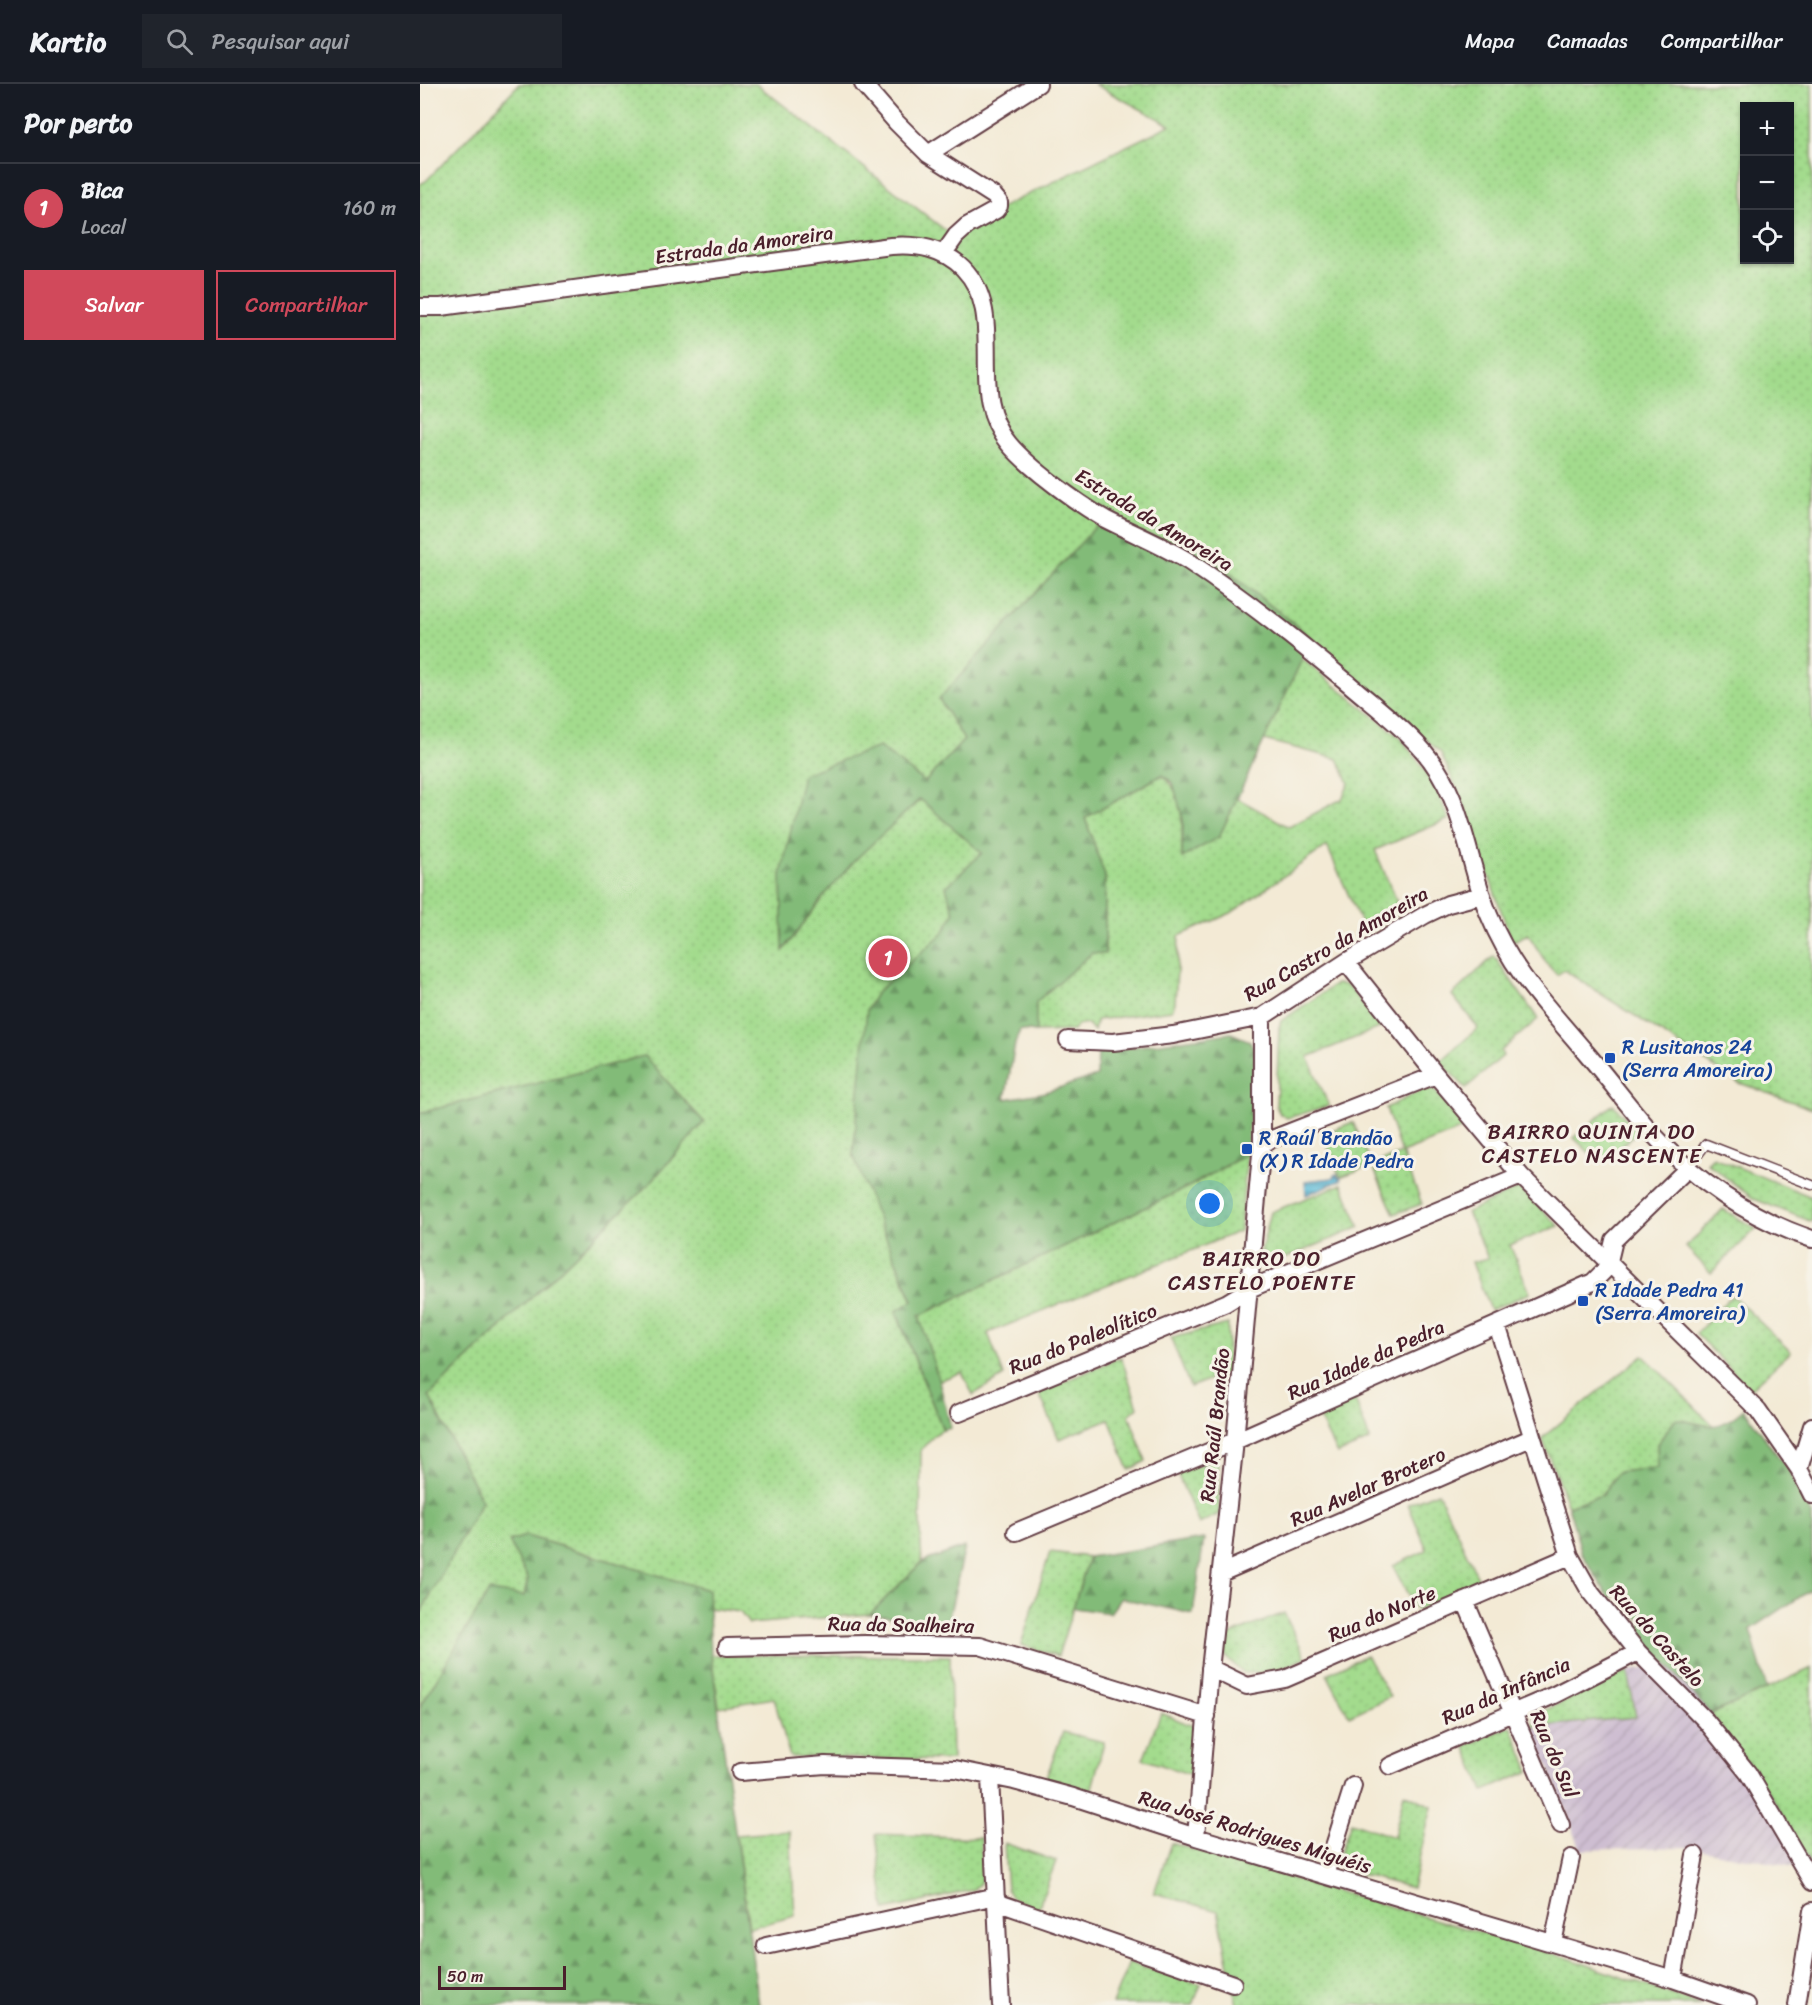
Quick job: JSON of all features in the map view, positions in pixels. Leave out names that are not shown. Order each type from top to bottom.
[{"type":"street","points":[[863,84],[928,154],[999,201],[996,210],[967,226],[956,236],[944,253]]},
{"type":"street","points":[[928,154],[1038,84]]},
{"type":"street","name":"Estrada da Amoreira","points":[[420,307],[441,307],[891,246],[916,246],[944,253],[967,272],[981,298],[986,332],[988,404],[994,422],[1006,441],[1027,462],[1101,516],[1186,560],[1286,631],[1415,741],[1436,767],[1450,793],[1465,832],[1490,917],[1509,957],[1530,987],[1650,1131],[1688,1168],[1733,1201],[1767,1220],[1812,1239]]},
{"type":"street","name":"Rua Castro da Amoreira","points":[[1068,1040],[1113,1042],[1173,1035],[1262,1017],[1346,962],[1438,908],[1482,895]]},
{"type":"street","points":[[1346,962],[1436,1075],[1521,1176],[1758,1410],[1799,1469],[1812,1495]]},
{"type":"street","name":"Rua Raúl Brandão","points":[[1196,1837],[1210,1668],[1235,1441],[1262,1143],[1262,1017]]},
{"type":"street","points":[[1262,1143],[1436,1075]]},
{"type":"street","name":"Rua Idade da Pedra","points":[[1016,1532],[1235,1441],[1593,1282],[1604,1271],[1609,1261],[1614,1240],[1688,1168]]},
{"type":"street","name":"Rua do Paleolítico","points":[[959,1413],[1226,1303],[1250,1288],[1521,1176]]},
{"type":"street","name":"Rua do Castelo","points":[[1497,1325],[1570,1556],[1591,1593],[1638,1652],[1706,1721],[1748,1773],[1812,1882]]},
{"type":"street","points":[[1799,1469],[1812,1426]]},
{"type":"street","name":"Rua Avelar Brotero","points":[[1221,1573],[1531,1438]]},
{"type":"street","name":"Rua do Norte","points":[[1210,1668],[1247,1686],[1285,1679],[1570,1556]]},
{"type":"street","name":"Rua do Sul","points":[[1465,1601],[1561,1825]]},
{"type":"street","name":"Rua da Soalheira","points":[[728,1647],[865,1644],[980,1646],[1207,1716]]},
{"type":"street","name":"Rua da Infância","points":[[1390,1766],[1554,1695],[1638,1652]]},
{"type":"street","name":"Rua José Rodrigues Miguéis","points":[[740,1772],[825,1765],[955,1768],[1014,1781],[1074,1797],[1196,1837],[1673,1979],[1747,2005]]},
{"type":"street","points":[[990,1777],[1001,2005]]},
{"type":"street","points":[[1325,1875],[1353,1786]]},
{"type":"street","points":[[1673,1979],[1695,1855]]},
{"type":"street","points":[[1553,1943],[1571,1858]]},
{"type":"street","points":[[766,1946],[996,1899],[1233,1984]]},
{"type":"street","points":[[1797,2005],[1812,1911]]},
{"type":"lane","points":[[1688,1168],[1706,1144],[1812,1185]]},
{"type":"shaded area","points":[[1661,1659],[1711,1714],[1773,1798],[1810,1864],[1795,1867],[1685,1847],[1581,1850],[1533,1727],[1535,1715],[1628,1671],[1643,1669]]},
{"type":"green space","points":[[519,84],[756,84],[949,233],[1170,125],[1094,84],[1812,84],[1812,1109],[1737,1082],[1564,970],[1557,975],[1547,964],[1528,934],[1512,942],[1467,813],[1441,753],[1312,638],[1191,543],[964,740],[925,782],[879,747],[784,950],[846,869],[912,807],[971,758],[1037,1001],[1092,953],[1105,953],[1105,876],[1085,818],[1162,775],[1176,792],[1179,802],[1182,824],[1182,858],[1219,837],[1237,798],[1289,827],[1342,799],[1349,783],[1338,759],[1264,740],[1302,659],[1401,738],[1434,783],[1449,819],[1375,850],[1401,912],[1366,935],[1327,846],[1231,913],[1179,936],[1175,1003],[1172,1010],[1097,1020],[1094,1031],[1088,1024],[1077,1025],[1073,1031],[1036,1032],[1020,1029],[872,1204],[913,1302],[896,1312],[943,1430],[934,1435],[921,1450],[922,1562],[870,1614],[749,1624],[740,1612],[708,1608],[708,1590],[527,1536],[509,1541],[528,1579],[524,1597],[489,1591],[420,1707],[420,1614],[482,1501],[429,1396],[649,1184],[704,1122],[644,1056],[420,1113],[420,184],[426,181]]},
{"type":"green space","points":[[1096,526],[1191,543],[1312,638],[1219,837],[1182,858],[1183,820],[1173,783],[1162,775],[1085,818],[1105,876],[1105,954],[1092,953],[1036,1002],[1036,1032],[1020,1030],[1015,1044],[1005,1099],[1042,1093],[1097,1076],[1098,1052],[1231,1033],[1250,1041],[1255,1052],[1247,1154],[1190,1186],[919,1316],[951,1428],[943,1430],[896,1311],[913,1301],[853,1154],[867,1009],[877,992],[943,933],[954,913],[946,887],[982,853],[920,799],[855,860],[823,897],[783,951],[781,875],[803,774],[879,747],[925,782],[964,740],[939,699]]},
{"type":"green space","points":[[1494,956],[1538,1019],[1501,1051],[1503,1056],[1466,1088],[1440,1062],[1478,1028],[1452,995]]},
{"type":"green space","points":[[1336,984],[1347,985],[1382,1027],[1308,1057],[1329,1106],[1287,1118],[1280,1114],[1276,1106],[1281,1021]]},
{"type":"green space","points":[[644,1056],[704,1122],[649,1184],[429,1396],[482,1501],[420,1614],[420,1113]]},
{"type":"green space","points":[[1424,1089],[1434,1090],[1468,1127],[1402,1153],[1422,1204],[1394,1214],[1372,1165],[1401,1153],[1386,1108]]},
{"type":"green space","points":[[1613,1104],[1638,1132],[1600,1163],[1574,1138]]},
{"type":"green space","points":[[1353,1122],[1372,1165],[1340,1177],[1323,1134]]},
{"type":"green space","points":[[1247,1154],[1240,1231],[988,1333],[1004,1376],[973,1395],[962,1372],[939,1381],[919,1316],[1190,1186]]},
{"type":"green space","points":[[1713,1157],[1812,1197],[1812,1222],[1754,1199],[1707,1163]]},
{"type":"green space","points":[[1342,1184],[1360,1227],[1274,1263],[1267,1260],[1261,1251],[1271,1212]]},
{"type":"green space","points":[[1519,1188],[1559,1226],[1510,1245],[1530,1293],[1490,1310],[1472,1262],[1488,1258],[1467,1212]]},
{"type":"green space","points":[[1723,1209],[1756,1229],[1711,1273],[1686,1247]]},
{"type":"green space","points":[[1732,1295],[1791,1352],[1750,1389],[1696,1334]]},
{"type":"green space","points":[[1228,1324],[1227,1373],[1190,1387],[1171,1338]]},
{"type":"green space","points":[[1643,1355],[1715,1427],[1676,1419],[1657,1444],[1658,1468],[1618,1472],[1602,1495],[1568,1506],[1542,1438]]},
{"type":"green space","points":[[1121,1357],[1138,1407],[1129,1415],[1146,1461],[1129,1470],[1109,1419],[1059,1439],[1039,1393]]},
{"type":"green space","points":[[1353,1394],[1370,1440],[1337,1454],[1316,1411]]},
{"type":"green space","points":[[1744,1409],[1791,1474],[1812,1515],[1812,1589],[1750,1630],[1767,1689],[1711,1714],[1636,1630],[1643,1623],[1618,1593],[1610,1599],[1582,1554],[1568,1506],[1602,1495],[1618,1472],[1658,1468],[1657,1444],[1676,1419],[1713,1426],[1726,1422]]},
{"type":"green space","points":[[1212,1461],[1218,1463],[1219,1514],[1199,1524],[1177,1473]]},
{"type":"green space","points":[[1438,1492],[1480,1582],[1416,1610],[1393,1566],[1427,1550],[1408,1504]]},
{"type":"green space","points":[[526,1536],[708,1590],[711,1655],[759,2005],[420,2005],[420,1707],[489,1591],[524,1596],[528,1579],[509,1541]]},
{"type":"green space","points":[[1204,1539],[1193,1614],[1121,1598],[1110,1613],[1073,1608],[1089,1557]]},
{"type":"green space","points":[[965,1547],[947,1626],[870,1614],[922,1562]]},
{"type":"green space","points":[[1050,1552],[1089,1557],[1058,1656],[1021,1645]]},
{"type":"green space","points":[[1284,1613],[1306,1658],[1270,1673],[1244,1673],[1229,1661],[1225,1655],[1227,1636]]},
{"type":"green space","points":[[711,1655],[950,1656],[952,1760],[790,1757],[774,1698],[719,1707]]},
{"type":"green space","points":[[1366,1655],[1390,1697],[1349,1716],[1327,1674]]},
{"type":"green space","points":[[1812,1668],[1812,1866],[1773,1798],[1711,1714]]},
{"type":"green space","points":[[1628,1671],[1636,1717],[1533,1727],[1535,1715]]},
{"type":"green space","points":[[1161,1713],[1193,1726],[1192,1775],[1143,1759]]},
{"type":"green space","points":[[1511,1726],[1530,1771],[1484,1791],[1465,1746]]},
{"type":"green space","points":[[1063,1732],[1104,1742],[1091,1792],[1046,1778]]},
{"type":"green space","points":[[1404,1793],[1432,1806],[1412,1888],[1341,1869],[1337,1861],[1351,1822],[1394,1837]]},
{"type":"green space","points":[[790,1831],[795,1916],[749,1928],[736,1835]]},
{"type":"green space","points":[[876,1834],[981,1838],[981,1882],[973,1890],[885,1910]]},
{"type":"green space","points":[[1004,1843],[1056,1861],[1038,1909],[1012,1898],[1007,1890]]},
{"type":"green space","points":[[1171,1843],[1565,1957],[1701,2005],[1237,2005],[1218,1911],[1154,1893]]},
{"type":"green space","points":[[1129,1963],[1201,1984],[1193,2005],[1112,2004]]},
{"type":"water","points":[[1337,1174],[1341,1180],[1306,1195],[1305,1181],[1334,1178]]},
{"type":"place","name":"Bica","points":[[888,958]]},
{"type":"place","name":"R Lusitanos 24 (Serra Amoreira)","points":[[1610,1058]]},
{"type":"place","name":"R Raúl Brandão (X) R Idade Pedra","points":[[1247,1149]]},
{"type":"place","name":"R Idade Pedra 41 (Serra Amoreira)","points":[[1583,1301]]},
{"type":"district","name":"BAIRRO QUINTA DO CASTELO NASCENTE","points":[[1592,1144]]},
{"type":"district","name":"BAIRRO DO CASTELO POENTE","points":[[1262,1271]]}]
